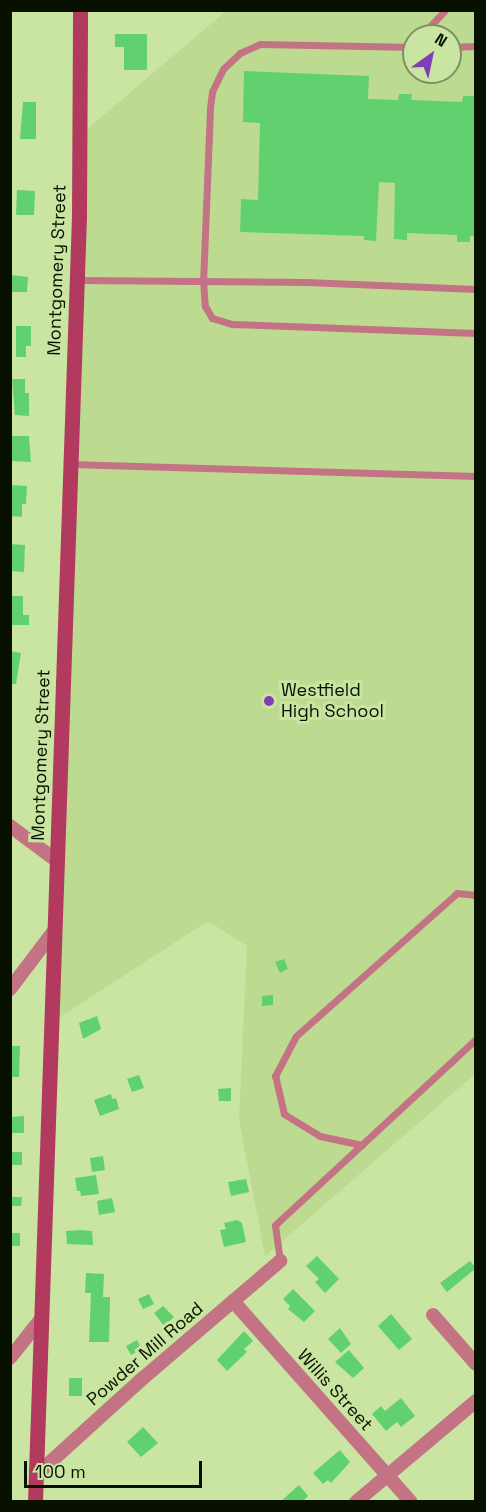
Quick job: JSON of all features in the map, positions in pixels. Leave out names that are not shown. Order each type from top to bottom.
[{"type":"main road","name":"Montgomery Street","points":[[35,1502],[76,280],[80,10]]},
{"type":"street","points":[[10,826],[57,861]]},
{"type":"street","points":[[10,989],[54,931]]},
{"type":"street","name":"Powder Mill Road","points":[[36,1476],[142,1379],[280,1261]]},
{"type":"street","name":"Willis Street","points":[[233,1301],[411,1502]]},
{"type":"street","points":[[433,1315],[476,1364]]},
{"type":"street","points":[[10,1358],[41,1318]]},
{"type":"street","points":[[356,1502],[476,1401]]},
{"type":"lane","points":[[432,24],[445,10]]},
{"type":"lane","points":[[402,46],[260,44],[249,47],[231,60],[217,79],[210,109],[205,306],[212,318],[232,324],[476,333]]},
{"type":"lane","points":[[76,280],[204,280],[476,289]]},
{"type":"lane","points":[[70,464],[476,477]]},
{"type":"lane","points":[[362,1145],[320,1136],[284,1114],[275,1076],[296,1036],[457,893],[476,895]]},
{"type":"lane","points":[[280,1261],[275,1225],[476,1039]]},
{"type":"shaded area","name":"Westfield High School","points":[[226,11],[475,11],[475,1074],[265,1256],[239,1120],[247,946],[208,921],[51,1023],[79,136]]},
{"type":"building","points":[[115,34],[147,34],[147,70],[124,70],[124,47],[115,47]]},
{"type":"building","points":[[244,71],[369,76],[368,99],[398,100],[399,94],[412,94],[411,100],[462,102],[463,96],[475,96],[476,236],[470,236],[470,242],[457,242],[457,235],[407,233],[407,240],[394,239],[395,183],[379,182],[376,241],[364,240],[364,236],[240,232],[241,199],[258,200],[260,123],[243,122]]},
{"type":"building","points":[[23,102],[36,102],[36,139],[20,139]]},
{"type":"building","points":[[17,190],[35,191],[34,215],[16,215]]},
{"type":"building","points":[[10,275],[28,277],[27,292],[10,292]]},
{"type":"building","points":[[16,326],[31,326],[31,346],[26,346],[26,357],[16,357]]},
{"type":"building","points":[[12,379],[25,379],[25,393],[29,393],[29,416],[15,415]]},
{"type":"building","points":[[12,436],[29,436],[31,462],[12,461]]},
{"type":"building","points":[[10,485],[27,486],[26,504],[22,504],[22,517],[10,516]]},
{"type":"building","points":[[10,544],[25,545],[24,572],[10,571]]},
{"type":"building","points":[[10,596],[23,596],[23,615],[29,615],[29,625],[10,625]]},
{"type":"building","points":[[10,651],[21,653],[16,684],[10,684]]},
{"type":"building","points":[[284,959],[288,969],[280,973],[275,962]]},
{"type":"building","points":[[273,995],[273,1005],[262,1006],[262,996]]},
{"type":"building","points":[[97,1016],[101,1029],[83,1039],[79,1023]]},
{"type":"building","points":[[10,1046],[20,1046],[19,1077],[10,1077]]},
{"type":"building","points":[[139,1075],[144,1088],[132,1092],[127,1079]]},
{"type":"building","points":[[231,1088],[231,1101],[219,1101],[218,1089]]},
{"type":"building","points":[[111,1094],[112,1099],[116,1098],[119,1109],[100,1116],[94,1100]]},
{"type":"building","points":[[24,1116],[24,1133],[10,1133],[10,1117]]},
{"type":"building","points":[[10,1152],[22,1152],[22,1165],[10,1165]]},
{"type":"building","points":[[103,1156],[105,1170],[92,1172],[90,1158]]},
{"type":"building","points":[[96,1175],[99,1194],[81,1196],[80,1191],[77,1191],[75,1178]]},
{"type":"building","points":[[246,1179],[249,1192],[231,1196],[228,1182]]},
{"type":"building","points":[[10,1197],[22,1197],[21,1206],[10,1206]]},
{"type":"building","points":[[112,1198],[115,1212],[99,1215],[97,1201]]},
{"type":"building","points":[[237,1220],[242,1223],[246,1242],[224,1247],[220,1230],[226,1229],[224,1223]]},
{"type":"building","points":[[66,1231],[92,1231],[93,1245],[67,1244]]},
{"type":"building","points":[[10,1233],[20,1233],[20,1246],[10,1246]]},
{"type":"building","points":[[317,1256],[339,1279],[325,1293],[315,1282],[319,1279],[306,1266]]},
{"type":"building","points":[[470,1261],[476,1268],[447,1292],[440,1283]]},
{"type":"building","points":[[86,1273],[104,1274],[103,1297],[110,1297],[109,1342],[89,1342],[91,1293],[85,1293]]},
{"type":"building","points":[[293,1289],[315,1311],[304,1322],[288,1309],[290,1306],[283,1299]]},
{"type":"building","points":[[149,1294],[154,1304],[143,1309],[138,1299]]},
{"type":"building","points":[[163,1306],[174,1317],[164,1326],[154,1313]]},
{"type":"building","points":[[391,1314],[412,1339],[399,1350],[378,1326]]},
{"type":"building","points":[[340,1328],[351,1344],[341,1353],[328,1339]]},
{"type":"building","points":[[244,1331],[253,1341],[244,1349],[247,1352],[227,1371],[217,1360]]},
{"type":"building","points":[[137,1340],[142,1349],[131,1355],[126,1346]]},
{"type":"building","points":[[349,1350],[364,1368],[353,1378],[335,1362]]},
{"type":"building","points":[[69,1378],[82,1378],[82,1396],[69,1396]]},
{"type":"building","points":[[401,1398],[415,1416],[401,1427],[397,1422],[386,1431],[372,1414],[381,1406],[385,1411]]},
{"type":"building","points":[[143,1427],[158,1443],[141,1457],[127,1442]]},
{"type":"building","points":[[340,1450],[350,1462],[331,1483],[328,1480],[323,1484],[313,1473]]},
{"type":"building","points":[[299,1485],[308,1496],[302,1502],[280,1502]]},
{"type":"place","name":"Westfield High School","points":[[269,701]]}]
